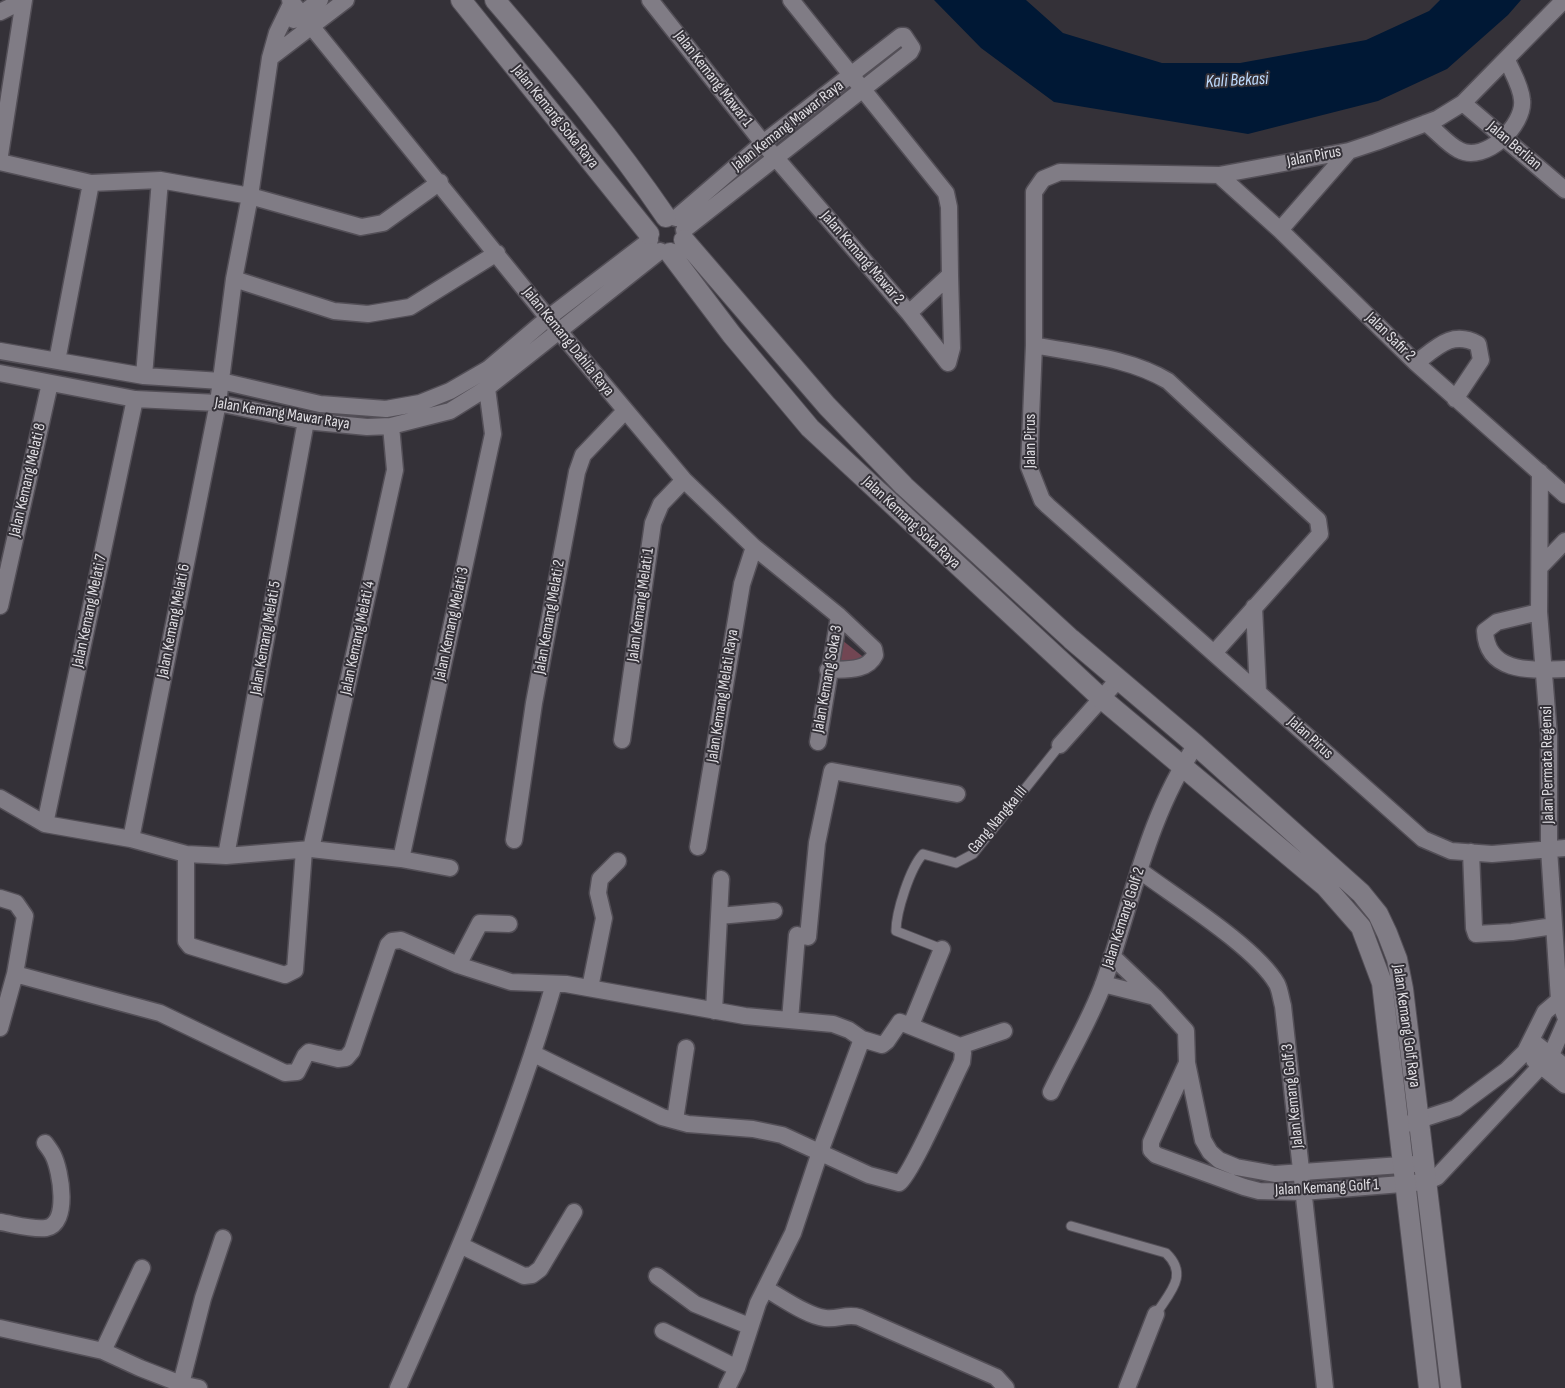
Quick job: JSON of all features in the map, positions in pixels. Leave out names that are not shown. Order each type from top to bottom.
[{"type":"street","points":[[0,12],[24,0]]},
{"type":"street","points":[[0,155],[24,0]]},
{"type":"street","points":[[295,6],[320,0]]},
{"type":"street","points":[[270,58],[312,28],[346,0]]},
{"type":"street","name":"Jalan Kemang Soka Raya","points":[[461,0],[667,235],[904,486],[1117,681],[1196,744]]},
{"type":"street","name":"Jalan Kemang Soka Raya","points":[[496,0],[573,91],[629,163],[667,235],[732,335],[810,428],[1101,698],[1182,766]]},
{"type":"street","name":"Jalan Kemang Mawar 1","points":[[650,0],[776,158]]},
{"type":"street","points":[[791,0],[949,199],[952,348],[948,362],[908,313]]},
{"type":"street","name":"Jalan Pirus","points":[[1557,849],[1492,854],[1451,851],[1423,839],[1042,500],[1029,467],[1034,345],[1034,192],[1043,179],[1060,172],[1219,175],[1349,150],[1426,123],[1463,102],[1507,60],[1564,0]]},
{"type":"street","name":"Jalan Kemang Dahlia Raya","points":[[295,6],[440,182],[625,412],[684,480],[754,547],[839,616],[870,644],[876,655],[872,661],[863,667],[828,670]]},
{"type":"street","name":"Jalan Kemang Melati 6","points":[[131,839],[218,403],[234,279],[250,196],[270,58],[277,34],[295,6]]},
{"type":"street","name":"Jalan Kemang Mawar Raya","points":[[0,352],[144,376],[221,381],[320,404],[386,410],[420,403],[450,391],[488,369],[548,318],[667,235],[776,158],[864,90],[910,52],[912,48],[904,36],[902,36],[763,144],[667,235],[559,331],[487,388],[450,411],[391,426],[367,427],[306,421],[218,403],[135,399],[0,374]]},
{"type":"street","points":[[1426,123],[1460,151],[1476,154],[1488,150],[1505,138],[1520,114],[1523,101],[1507,60]]},
{"type":"street","name":"Jalan Berlian","points":[[1463,102],[1565,190]]},
{"type":"street","points":[[1280,230],[1349,150]]},
{"type":"street","name":"Jalan Kemang Mawar 2","points":[[776,158],[908,313],[950,275]]},
{"type":"street","points":[[0,162],[91,183],[160,180],[250,196],[361,227],[372,227],[383,223],[440,182]]},
{"type":"street","name":"Jalan Safir 2","points":[[1219,175],[1280,230],[1416,363],[1565,495]]},
{"type":"street","points":[[144,376],[160,180]]},
{"type":"street","points":[[57,361],[91,183]]},
{"type":"street","points":[[234,279],[334,310],[368,314],[410,307],[496,253]]},
{"type":"street","points":[[1416,363],[1450,339],[1460,338],[1478,344],[1481,360],[1456,399]]},
{"type":"street","points":[[1034,345],[1120,362],[1152,371],[1168,381],[1318,520],[1320,534],[1214,653]]},
{"type":"street","name":"Jalan Kemang Melati 8","points":[[0,606],[50,382]]},
{"type":"street","name":"Jalan Kemang Melati 3","points":[[401,859],[492,434],[487,388]]},
{"type":"street","name":"Jalan Kemang Melati 7","points":[[45,824],[135,399]]},
{"type":"street","name":"Jalan Kemang Melati 2","points":[[514,840],[534,703],[577,472],[583,455],[625,412]]},
{"type":"street","name":"Jalan Kemang Melati 5","points":[[226,856],[306,421]]},
{"type":"street","name":"Jalan Kemang Melati 4","points":[[186,854],[186,941],[190,946],[285,974],[291,974],[295,970],[308,850],[395,470],[391,426]]},
{"type":"street","name":"Jalan Permata Regensi","points":[[1540,472],[1541,566],[1539,612],[1557,849],[1554,926],[1558,1000],[1565,1017]]},
{"type":"street","name":"Jalan Kemang Melati 1","points":[[622,740],[653,524],[661,504],[684,480]]},
{"type":"street","points":[[1541,566],[1565,541]]},
{"type":"street","name":"Jalan Kemang Melati Raya","points":[[698,847],[742,584],[754,547]]},
{"type":"street","points":[[1254,607],[1258,692]]},
{"type":"street","points":[[1539,612],[1496,622],[1485,631],[1485,643],[1492,657],[1505,665],[1544,670],[1565,669]]},
{"type":"street","name":"Jalan Kemang Soka 3","points":[[818,742],[828,670],[839,616]]},
{"type":"street","points":[[1060,744],[1117,681]]},
{"type":"street","name":"Jalan Kemang Golf 2","points":[[1051,1092],[1103,984],[1139,870],[1174,778],[1196,744]]},
{"type":"street","name":"Jalan Kemang Golf Raya","points":[[1196,744],[1361,893],[1378,914],[1397,959],[1399,1040],[1415,1174],[1451,1388]]},
{"type":"street","name":"Jalan Kemang Golf Raya","points":[[1182,766],[1325,886],[1361,927],[1382,983],[1399,1040]]},
{"type":"street","points":[[790,1020],[797,935],[808,937],[817,844],[832,771],[958,794]]},
{"type":"street","points":[[0,798],[45,824],[131,839],[186,854],[226,856],[308,850],[401,859],[450,868]]},
{"type":"street","points":[[1471,852],[1474,928],[1476,934],[1512,932],[1554,926]]},
{"type":"street","points":[[590,988],[604,918],[598,893],[600,879],[618,861]]},
{"type":"street","name":"Jalan Kemang Golf 3","points":[[1139,870],[1237,942],[1265,969],[1277,984],[1283,1006],[1325,1388]]},
{"type":"street","points":[[714,1011],[721,879]]},
{"type":"street","points":[[0,898],[16,903],[25,916],[15,974],[0,1028]]},
{"type":"street","points":[[720,916],[774,912]]},
{"type":"street","points":[[458,964],[480,923],[509,924]]},
{"type":"street","points":[[15,974],[160,1013],[285,1073],[293,1074],[309,1052],[338,1059],[346,1058],[352,1051],[388,945],[392,941],[409,943],[458,964],[511,982],[590,988],[714,1011],[833,1024],[849,1030],[862,1039],[882,1044],[887,1041],[900,1022],[960,1046],[1004,1031]]},
{"type":"street","name":"Gang Nangka III","points":[[911,1025],[942,949]]},
{"type":"street","name":"Jalan Kemang Golf 1","points":[[1112,956],[1155,997],[1186,1031],[1187,1063],[1203,1140],[1210,1152],[1218,1160],[1257,1172],[1415,1174]]},
{"type":"street","points":[[398,1388],[462,1246],[534,1054],[554,984]]},
{"type":"street","points":[[1103,984],[1155,997]]},
{"type":"street","points":[[1409,1124],[1456,1108],[1468,1101],[1507,1070],[1528,1046],[1545,1012],[1558,1000]]},
{"type":"street","points":[[1545,1012],[1565,1017]]},
{"type":"street","points":[[1415,1174],[1438,1177],[1546,1061],[1565,1023]]},
{"type":"street","points":[[727,1388],[737,1368],[749,1326],[794,1233],[820,1152],[862,1039]]},
{"type":"street","points":[[534,1054],[662,1117],[688,1124],[753,1129],[782,1135],[869,1174],[896,1183],[903,1181],[962,1062],[963,1053],[960,1046]]},
{"type":"street","points":[[1528,1046],[1546,1061],[1565,1085]]},
{"type":"street","points":[[675,1120],[686,1048]]},
{"type":"street","points":[[1546,1061],[1565,1067]]},
{"type":"street","name":"Jalan Kemang Golf 1","points":[[1187,1063],[1150,1147],[1156,1155],[1259,1191],[1303,1192],[1415,1174]]},
{"type":"street","points":[[0,1222],[45,1228],[54,1225],[59,1217],[62,1202],[59,1179],[54,1156],[45,1143]]},
{"type":"street","points":[[1200,1171],[1210,1152]]},
{"type":"street","name":"Jalan Kemang Golf Raya","points":[[1415,1174],[1429,1388]]},
{"type":"street","points":[[462,1246],[524,1276],[532,1275],[540,1269],[574,1212]]},
{"type":"street","points":[[181,1384],[203,1298],[224,1238]]},
{"type":"street","points":[[103,1351],[142,1268]]},
{"type":"street","points":[[657,1276],[695,1304],[749,1326]]},
{"type":"street","points":[[766,1289],[818,1317],[835,1319],[851,1315],[859,1317],[996,1377],[1006,1388]]},
{"type":"street","points":[[1126,1388],[1156,1314]]},
{"type":"street","points":[[0,1328],[103,1351],[181,1384],[199,1388]]},
{"type":"street","points":[[663,1331],[737,1368]]},
{"type":"lane","name":"Gang Nangka III","points":[[942,949],[896,931],[896,924],[917,860],[923,854],[956,863],[973,854],[1060,744]]},
{"type":"lane","points":[[1071,1226],[1166,1253],[1177,1263],[1178,1271],[1175,1283],[1156,1314]]},
{"type":"shaded area","points":[[842,640],[867,660],[838,661]]},
{"type":"water","name":"Kali Bekasi","points":[[934,0],[1026,0],[1063,33],[1162,63],[1240,63],[1366,40],[1429,11],[1440,0],[1521,0],[1508,15],[1447,69],[1378,101],[1248,134],[1054,102],[981,48]]}]
